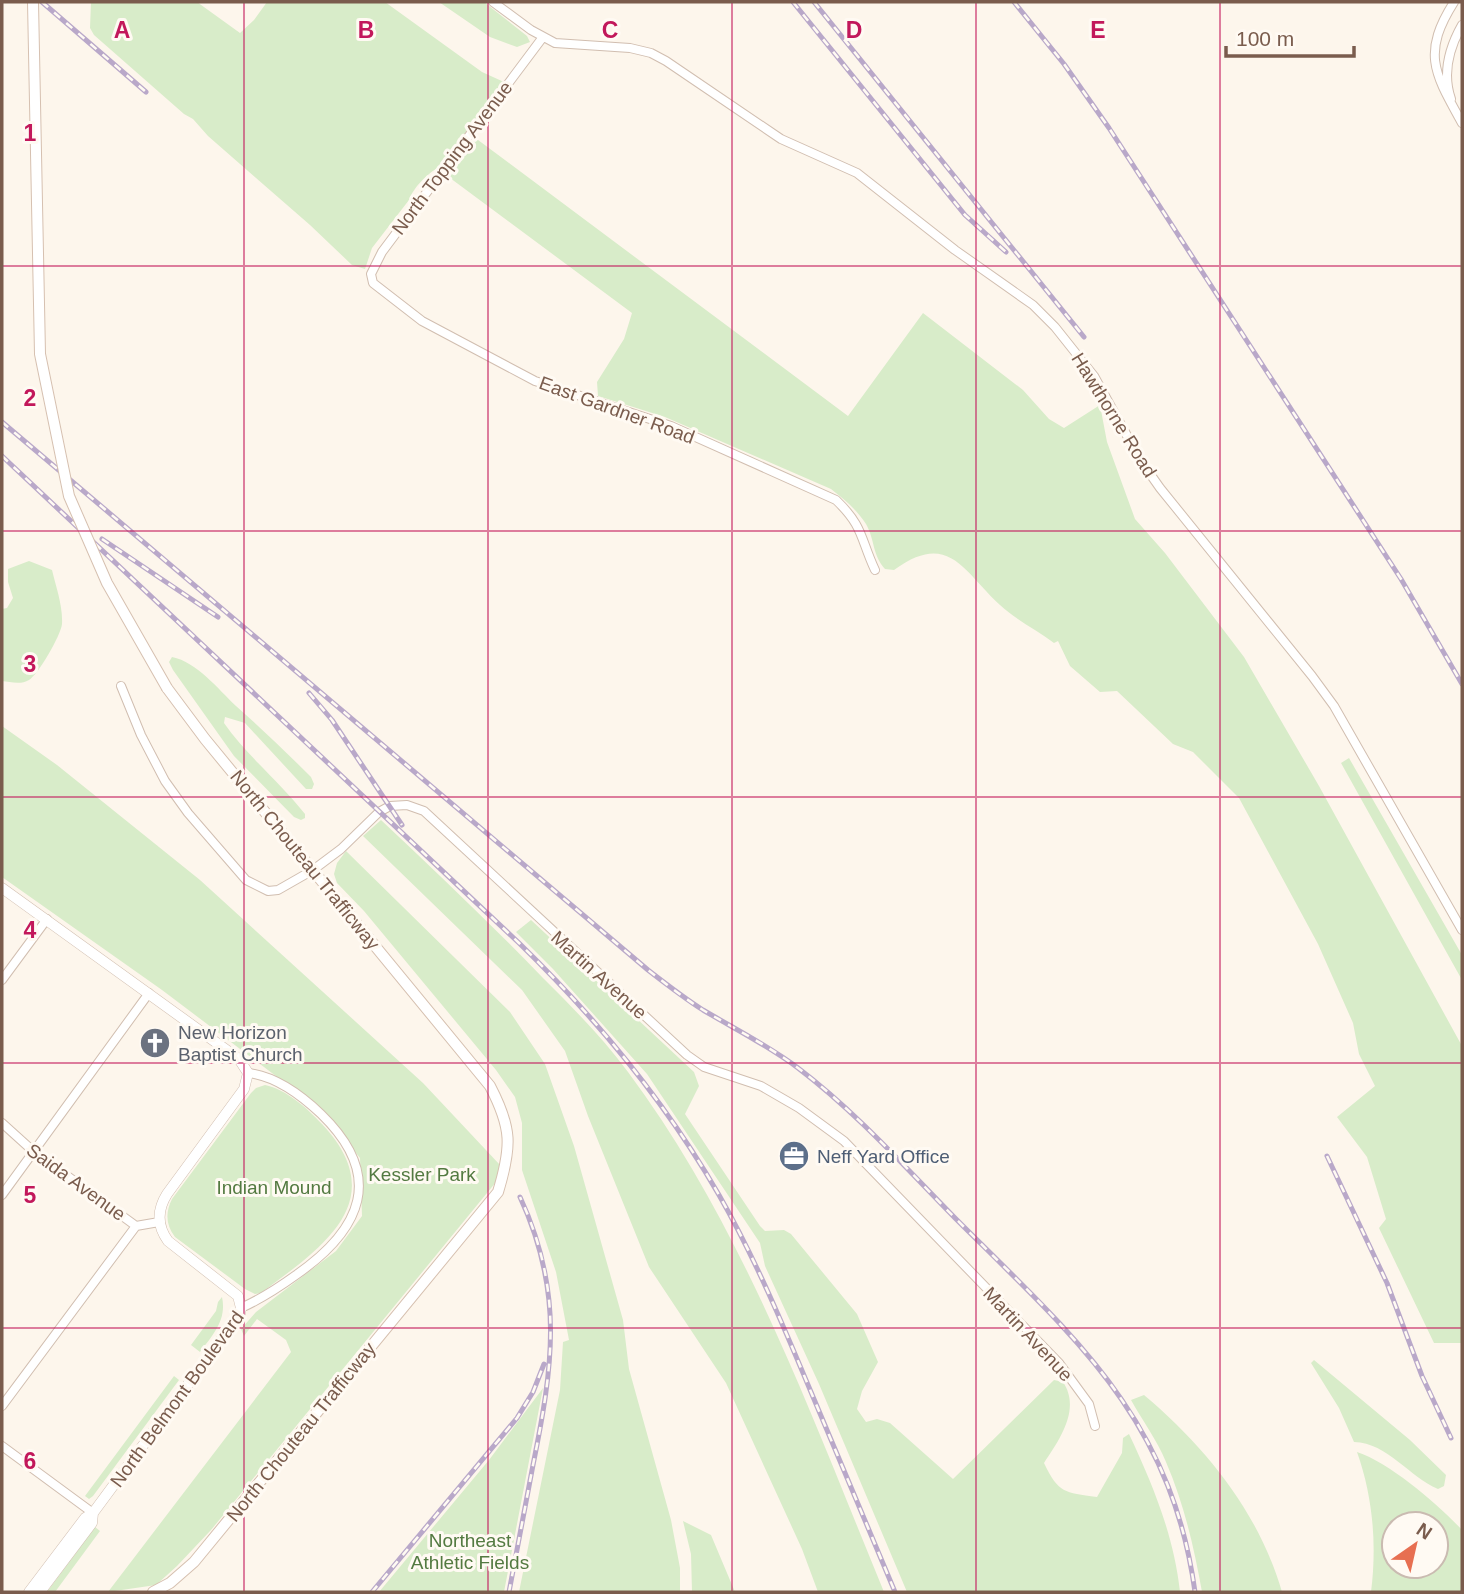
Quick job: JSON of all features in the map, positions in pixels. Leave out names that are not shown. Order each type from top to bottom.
[{"type":"main road","name":"North Chouteau Trafficway","points":[[33,2],[40,340],[68,496],[107,583],[167,688],[205,739],[490,1086],[503,1111],[509,1135],[507,1163],[498,1192],[194,1562],[170,1583],[153,1592]]},
{"type":"street","points":[[493,2],[543,37]]},
{"type":"street","points":[[1454,2],[1442,22],[1435,54],[1440,84],[1462,123]]},
{"type":"street","points":[[1456,112],[1449,95],[1448,63],[1452,44],[1462,24]]},
{"type":"street","name":"North Topping Avenue","points":[[373,283],[371,274],[382,252],[543,37]]},
{"type":"street","name":"Hawthorne Road","points":[[543,37],[555,43],[630,48],[651,53],[666,61],[781,139],[841,165],[872,183],[955,250],[1033,305],[1094,376],[1160,488],[1334,706],[1462,930]]},
{"type":"street","name":"East Gardner Road","points":[[373,283],[422,321],[535,380],[671,426],[836,500],[852,516],[861,531],[875,570]]},
{"type":"street","name":"Martin Avenue","points":[[121,686],[141,735],[165,781],[188,813],[246,880],[268,891],[278,890],[313,870],[341,849],[385,808],[407,804],[424,811],[560,940],[696,1063],[761,1086],[799,1108],[844,1141],[1059,1363],[1089,1404],[1095,1426]]},
{"type":"street","points":[[2,888],[239,1059],[248,1073],[244,1089],[163,1200],[159,1222],[168,1241],[234,1291],[241,1308]]},
{"type":"street","points":[[2,980],[47,919]]},
{"type":"street","points":[[2,1195],[149,993]]},
{"type":"street","name":"North Belmont Boulevard","points":[[29,1592],[40,1589],[92,1523],[93,1513],[236,1320],[241,1308],[261,1300],[304,1269],[338,1239],[351,1220],[358,1199],[358,1177],[356,1164],[339,1134],[309,1103],[265,1075],[248,1073]]},
{"type":"street","name":"Saida Avenue","points":[[2,1123],[33,1151],[136,1226],[159,1222]]},
{"type":"street","points":[[2,1406],[136,1226]]},
{"type":"street","points":[[2,1446],[93,1513]]},
{"type":"green space","points":[[91,2],[197,2],[240,33],[267,2],[385,2],[482,72],[504,82],[439,167],[417,186],[372,248],[365,269],[352,265],[208,136],[193,119],[94,35],[90,28]]},
{"type":"green space","points":[[439,2],[484,2],[527,36],[530,42],[517,47],[490,37]]},
{"type":"green space","points":[[474,137],[848,416],[923,313],[1023,390],[1049,419],[1064,428],[1100,405],[1107,442],[1135,519],[1165,553],[1244,657],[1319,786],[1462,1046],[1462,1343],[1434,1343],[1379,1228],[1386,1219],[1367,1157],[1337,1117],[1375,1086],[1359,1054],[1353,1023],[1318,944],[1239,798],[1193,752],[1173,744],[1117,691],[1100,692],[1070,666],[1058,641],[1054,643],[1006,610],[954,560],[929,554],[913,559],[894,570],[885,569],[878,558],[866,524],[850,505],[831,489],[665,417],[598,396],[597,382],[624,339],[632,313],[446,175]]},
{"type":"green space","points":[[29,561],[52,570],[60,603],[61,629],[33,677],[23,682],[2,681],[2,609],[7,608],[13,598],[8,582],[8,569]]},
{"type":"green space","points":[[172,657],[190,664],[207,677],[311,777],[314,784],[312,789],[306,789],[245,723],[225,717],[224,723],[233,735],[295,802],[305,814],[305,818],[301,820],[294,817],[234,756],[173,670],[169,662]]},
{"type":"green space","name":"Kessler Park","points":[[2,726],[57,765],[200,880],[423,1083],[500,1165],[496,1182],[211,1530],[156,1585],[108,1592],[291,1352],[286,1340],[257,1319],[244,1336],[241,1329],[256,1312],[336,1251],[362,1216],[360,1158],[321,1110],[162,990],[2,877]]},
{"type":"green space","points":[[1349,758],[1462,955],[1462,980],[1341,763]]},
{"type":"green space","points":[[381,820],[483,918],[587,1024],[628,1072],[669,1132],[707,1194],[772,1324],[884,1592],[818,1592],[802,1549],[726,1383],[649,1267],[588,1116],[565,1051],[522,990],[363,836]]},
{"type":"green space","points":[[346,851],[510,1012],[545,1064],[574,1146],[623,1320],[629,1369],[671,1520],[680,1568],[680,1592],[519,1592],[560,1390],[563,1342],[569,1340],[556,1272],[522,1170],[522,1123],[515,1097],[496,1070],[364,911],[337,883],[334,874],[337,863]]},
{"type":"green space","points":[[531,920],[694,1072],[699,1086],[685,1114],[760,1226],[765,1231],[784,1230],[791,1234],[857,1314],[878,1362],[862,1391],[857,1409],[866,1422],[877,1419],[890,1423],[953,1479],[1054,1380],[1063,1382],[1068,1392],[1069,1413],[1062,1434],[1044,1463],[1049,1473],[1064,1490],[1097,1497],[1122,1453],[1123,1438],[1129,1434],[1161,1511],[1173,1551],[1180,1592],[907,1592],[819,1384],[765,1266],[760,1243],[647,1074],[553,969],[516,932]]},
{"type":"green space","name":"Indian Mound","points":[[265,1085],[289,1095],[303,1106],[322,1124],[343,1152],[351,1177],[350,1199],[341,1221],[326,1240],[284,1276],[261,1293],[255,1294],[175,1237],[168,1223],[168,1209],[172,1199],[251,1093]]},
{"type":"green space","points":[[222,1297],[221,1320],[200,1352],[191,1345],[216,1311]]},
{"type":"green space","points":[[1314,1360],[1410,1440],[1446,1475],[1444,1486],[1438,1489],[1427,1484],[1388,1454],[1366,1444],[1354,1442],[1339,1408],[1311,1363]]},
{"type":"green space","points":[[174,1376],[179,1380],[89,1499],[85,1496]]},
{"type":"green space","name":"Northeast Athletic Fields","points":[[543,1388],[504,1592],[379,1592],[489,1460]]},
{"type":"green space","points":[[1144,1395],[1189,1437],[1228,1484],[1260,1535],[1282,1592],[1202,1592],[1188,1526],[1178,1494],[1158,1446],[1131,1400]]},
{"type":"green space","points":[[1357,1452],[1384,1465],[1442,1510],[1380,1510],[1380,1580],[1450,1580],[1450,1518],[1462,1530],[1462,1592],[1371,1592],[1374,1557],[1367,1486]]},
{"type":"green space","points":[[683,1521],[711,1535],[735,1592],[692,1592],[691,1554]]},
{"type":"green space","points":[[95,1527],[100,1531],[55,1592],[47,1592]]},
{"type":"railway","points":[[42,2],[146,92]]},
{"type":"railway","points":[[793,2],[965,215],[1006,252]]},
{"type":"railway","points":[[814,2],[1084,337]]},
{"type":"railway","points":[[1014,2],[1064,64],[1109,128],[1401,579],[1462,684]]},
{"type":"railway","points":[[2,422],[648,970],[696,1005],[798,1068],[880,1140],[1039,1302],[1110,1384],[1140,1428],[1164,1476],[1183,1531],[1195,1592]]},
{"type":"railway","points":[[2,456],[519,943],[575,1001],[628,1062],[698,1160],[745,1243],[790,1342],[895,1592]]},
{"type":"railway","points":[[102,539],[218,617]]},
{"type":"railway","points":[[309,693],[332,720],[402,825]]},
{"type":"railway","points":[[1327,1156],[1387,1283],[1422,1376],[1451,1438]]},
{"type":"railway","points":[[509,1592],[546,1395],[551,1330],[543,1265],[520,1197]]},
{"type":"railway","points":[[372,1592],[517,1418],[533,1392],[544,1364]]},
{"type":"place","name":"New Horizon Baptist Church","points":[[155,1043]]},
{"type":"place","name":"Neff Yard Office","points":[[794,1156]]}]
